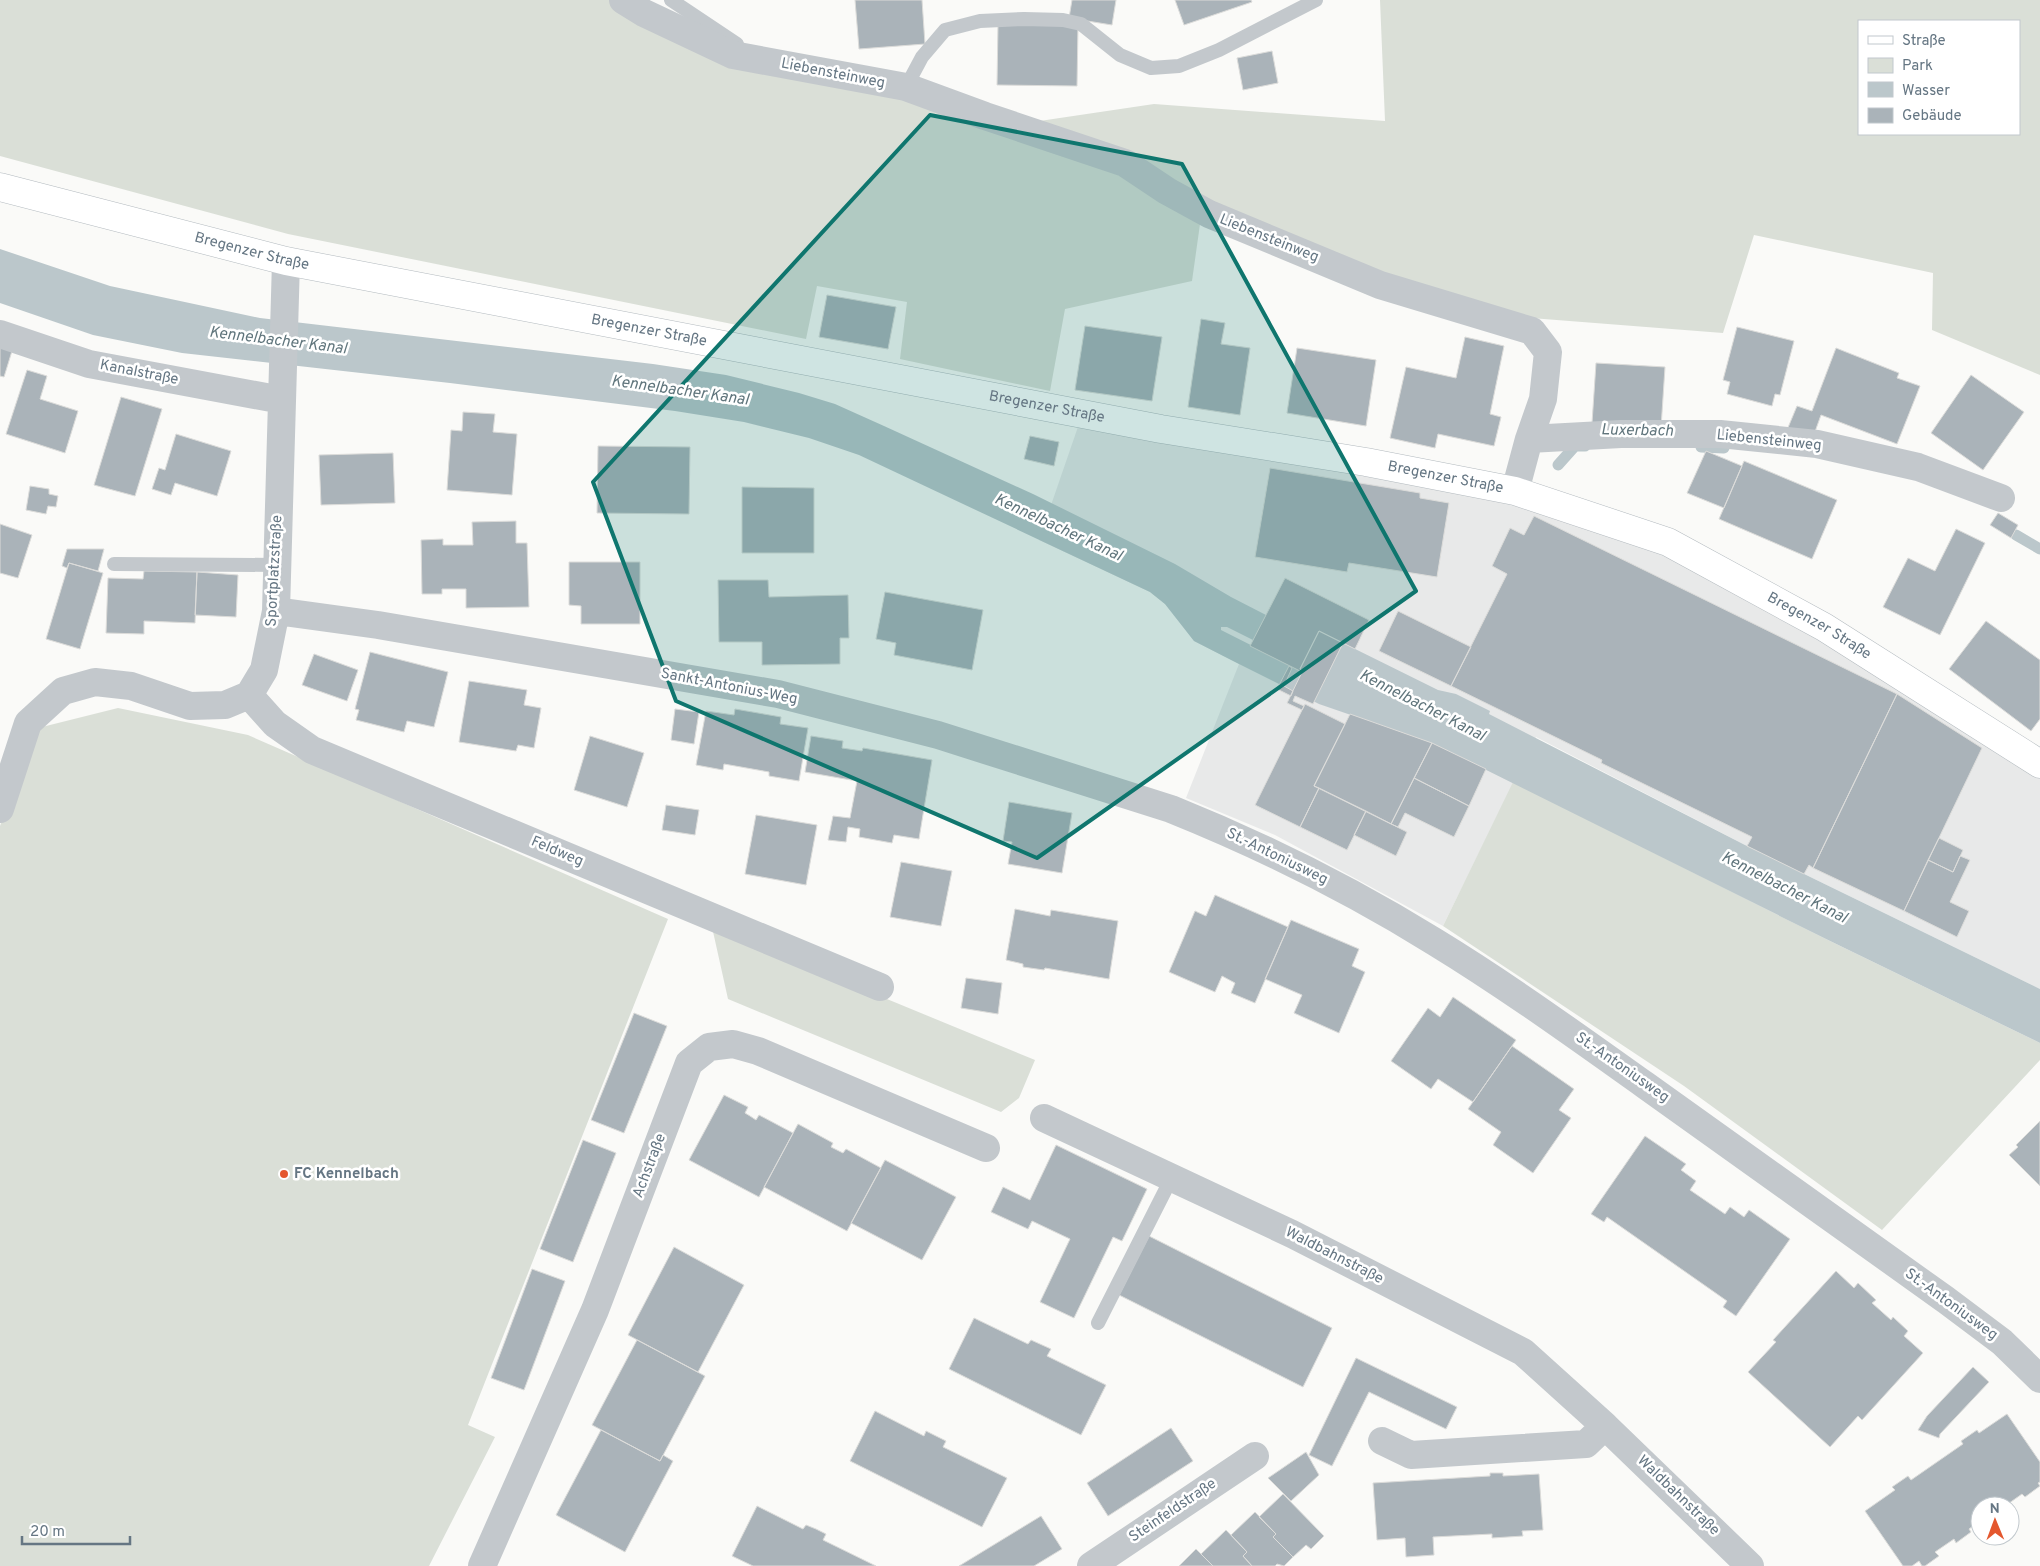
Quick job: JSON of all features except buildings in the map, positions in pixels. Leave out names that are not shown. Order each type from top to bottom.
[{"type":"main road","name":"Bregenzer Straße","points":[[0,187],[286,262],[1151,427],[1366,462],[1514,492],[1668,542],[1824,627],[2040,764]]},
{"type":"street","name":"Liebensteinweg","points":[[623,0],[644,13],[733,55],[906,87],[1125,163],[1167,191],[1209,214],[1380,285],[1532,332],[1548,352],[1543,399],[1514,492]]},
{"type":"street","name":"Sportplatzstraße","points":[[249,695],[264,670],[276,611],[286,262]]},
{"type":"street","name":"Kanalstraße","points":[[0,334],[89,364],[281,390]]},
{"type":"street","name":"Liebensteinweg","points":[[1529,439],[1621,434],[1720,434],[1817,444],[1918,466],[2001,498]]},
{"type":"street","name":"Sankt-Antonius-Weg","points":[[276,611],[378,625],[778,694],[938,734],[1171,809]]},
{"type":"street","points":[[0,809],[28,723],[62,691],[95,682],[131,686],[190,706],[225,705],[249,695]]},
{"type":"street","name":"Feldweg","points":[[249,695],[275,724],[312,750],[880,987]]},
{"type":"street","name":"St.-Antoniusweg","points":[[1171,809],[1276,854],[1354,895],[1434,941],[1514,992],[1946,1300],[2002,1342],[2040,1380]]},
{"type":"street","name":"Achstraße","points":[[482,1566],[595,1310],[689,1063],[709,1047],[733,1044],[741,1046],[758,1051],[986,1148]]},
{"type":"street","name":"Waldbahnstraße","points":[[1044,1118],[1292,1234],[1523,1352],[1605,1426],[1750,1566]]},
{"type":"street","points":[[1382,1441],[1411,1455],[1586,1444],[1605,1426]]},
{"type":"street","name":"Steinfeldstraße","points":[[1092,1566],[1255,1456]]},
{"type":"lane","name":"Liebensteinweg","points":[[670,0],[760,60]]},
{"type":"lane","name":"Liebensteinweg","points":[[906,87],[922,57],[944,30],[980,21],[1024,18],[1063,20],[1081,24],[1120,55],[1151,68],[1179,66],[1219,50],[1316,0]]},
{"type":"lane","points":[[114,564],[276,565]]},
{"type":"lane","points":[[1098,1324],[1171,1179]]},
{"type":"highlighted area","points":[[930,115],[1182,164],[1416,591],[1037,858],[676,701],[593,482]]},
{"type":"shaded area","points":[[1080,421],[1512,500],[1666,551],[1902,686],[2040,776],[2040,989],[1747,846],[1536,737],[1443,926],[1275,835],[1186,798],[1239,664],[1194,641],[1165,604],[1150,592],[1039,540]]},
{"type":"green space","points":[[0,0],[611,0],[992,128],[1154,104],[1385,121],[1380,0],[2040,0],[2040,375],[1932,330],[1933,273],[1754,235],[1723,333],[1531,318],[1200,224],[1192,281],[1065,309],[1050,391],[900,359],[907,302],[817,286],[806,339],[288,234],[0,156]]},
{"type":"green space","name":"FC Kennelbach","points":[[118,708],[248,735],[668,919],[468,1425],[495,1437],[429,1566],[0,1566],[0,826],[34,729]]},
{"type":"green space","points":[[1513,782],[1828,940],[2040,1043],[2040,1060],[1882,1230],[1684,1086],[1443,926]]},
{"type":"green space","points":[[712,927],[1035,1060],[1019,1098],[1001,1112],[728,999]]},
{"type":"water","name":"Kennelbacher Kanal","points":[[0,249],[110,286],[260,318],[653,364],[726,375],[835,404],[1033,494],[1175,564],[1266,615],[1253,640],[1227,627],[1221,627],[1221,630],[1324,682],[1343,643],[1438,690],[1456,694],[1490,711],[1489,714],[1747,846],[2040,989],[2040,1043],[1432,743],[1319,704],[1194,641],[1165,604],[1150,592],[859,455],[809,438],[744,422],[675,411],[450,383],[182,353],[93,335],[0,303]]},
{"type":"waterway","name":"Luxerbach","points":[[1558,465],[1575,446],[1585,446]]},
{"type":"waterway","name":"Luxerbach","points":[[1701,447],[1724,448]]},
{"type":"waterway","name":"Luxerbach","points":[[2016,535],[2040,549]]},
{"type":"place","name":"FC Kennelbach","points":[[284,1174]]}]
